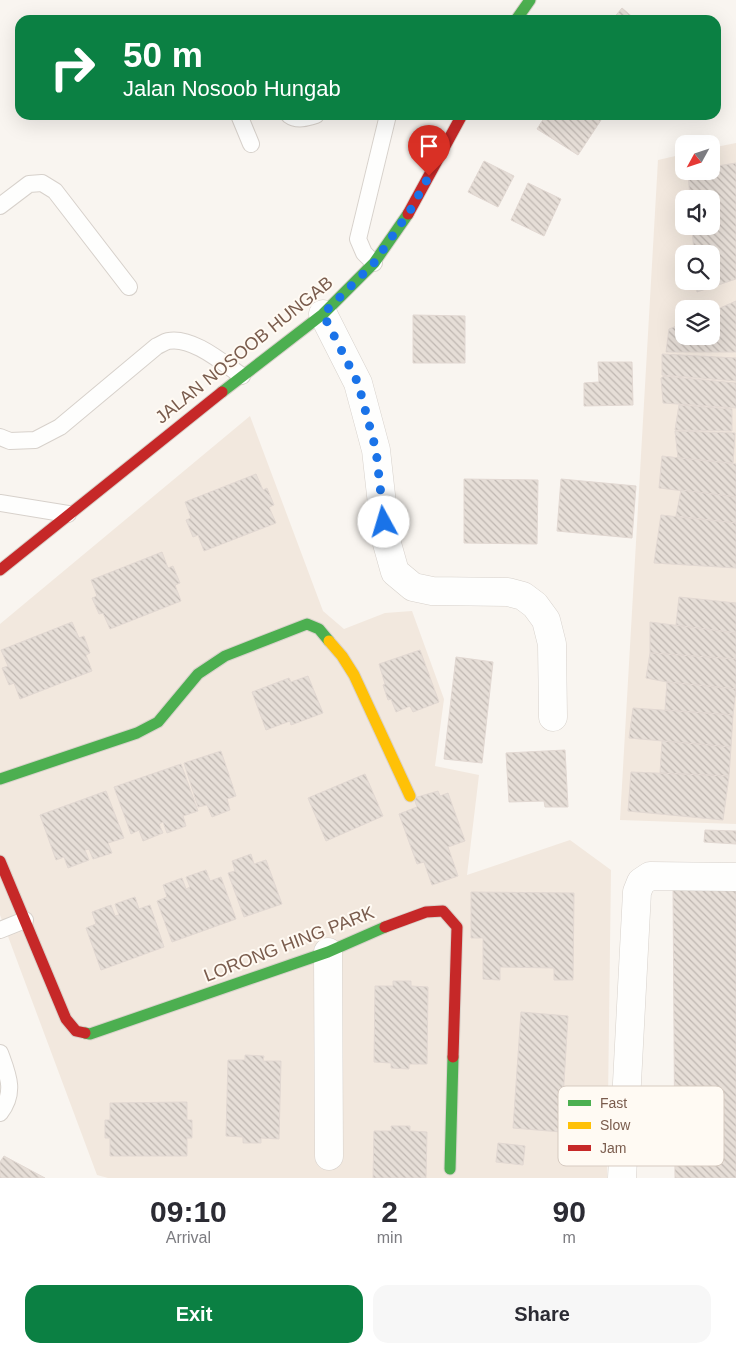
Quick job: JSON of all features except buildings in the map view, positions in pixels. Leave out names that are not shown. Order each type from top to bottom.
[{"type":"street","points":[[520,15],[530,0]]},
{"type":"street","name":"JALAN NOSOOB HUNGAB","points":[[0,570],[242,376],[323,314],[374,263],[411,209],[459,120]]},
{"type":"street","points":[[323,314],[358,383],[376,450],[386,540],[395,572],[413,587],[432,591],[508,592],[523,596],[535,605],[546,620],[552,644],[553,717]]},
{"type":"street","points":[[0,779],[137,733],[158,722],[198,674],[225,656],[307,624],[319,629],[342,656],[354,675],[410,796]]},
{"type":"street","name":"LORONG HING PARK","points":[[0,861],[6,895],[25,920],[66,1018],[76,1031],[90,1034],[328,952],[404,919],[426,912],[443,911],[457,927],[450,1169]]},
{"type":"street","points":[[627,1086],[637,892],[641,882],[650,876],[736,877]]},
{"type":"street","points":[[328,952],[329,1156]]},
{"type":"lane","points":[[241,120],[251,144]]},
{"type":"lane","points":[[374,263],[364,253],[358,239],[387,120]]},
{"type":"lane","points":[[0,206],[29,184],[42,183],[55,191],[129,287]]},
{"type":"lane","points":[[0,437],[10,441],[35,440],[60,427],[157,346],[168,341],[190,343],[208,352],[242,376]]},
{"type":"lane","points":[[0,503],[68,514]]},
{"type":"lane","points":[[0,930],[25,920]]},
{"type":"lane","points":[[0,1052],[10,1082],[8,1102],[0,1113]]},
{"type":"shaded area","points":[[736,143],[736,824],[620,820],[658,160],[675,156],[675,180],[720,180],[720,146]]},
{"type":"shaded area","points":[[250,416],[323,611],[344,629],[385,613],[412,611],[444,699],[435,766],[479,775],[467,875],[570,840],[611,870],[608,1086],[558,1086],[558,1166],[607,1166],[607,1178],[108,1178],[97,1175],[0,915],[0,624]]},
{"type":"traffic: fast","points":[[520,15],[530,0]]},
{"type":"traffic: fast","points":[[222,392],[323,314],[374,263],[408,214]]},
{"type":"traffic: fast","points":[[0,779],[137,733],[158,722],[198,674],[225,656],[307,624],[319,629],[329,641]]},
{"type":"traffic: fast","points":[[85,1033],[90,1034],[328,952],[385,927]]},
{"type":"traffic: fast","points":[[450,1169],[453,1057]]},
{"type":"traffic: slow","points":[[329,641],[342,656],[354,675],[410,796]]},
{"type":"traffic: jam","points":[[408,214],[459,120]]},
{"type":"traffic: jam","points":[[0,570],[222,392]]},
{"type":"traffic: jam","points":[[0,861],[66,1019],[76,1031],[85,1033]]},
{"type":"traffic: jam","points":[[385,927],[426,912],[443,911],[457,927],[453,1057]]},
{"type":"route","points":[[384,522],[376,450],[358,383],[323,314],[374,263],[411,209],[429,176]]}]
